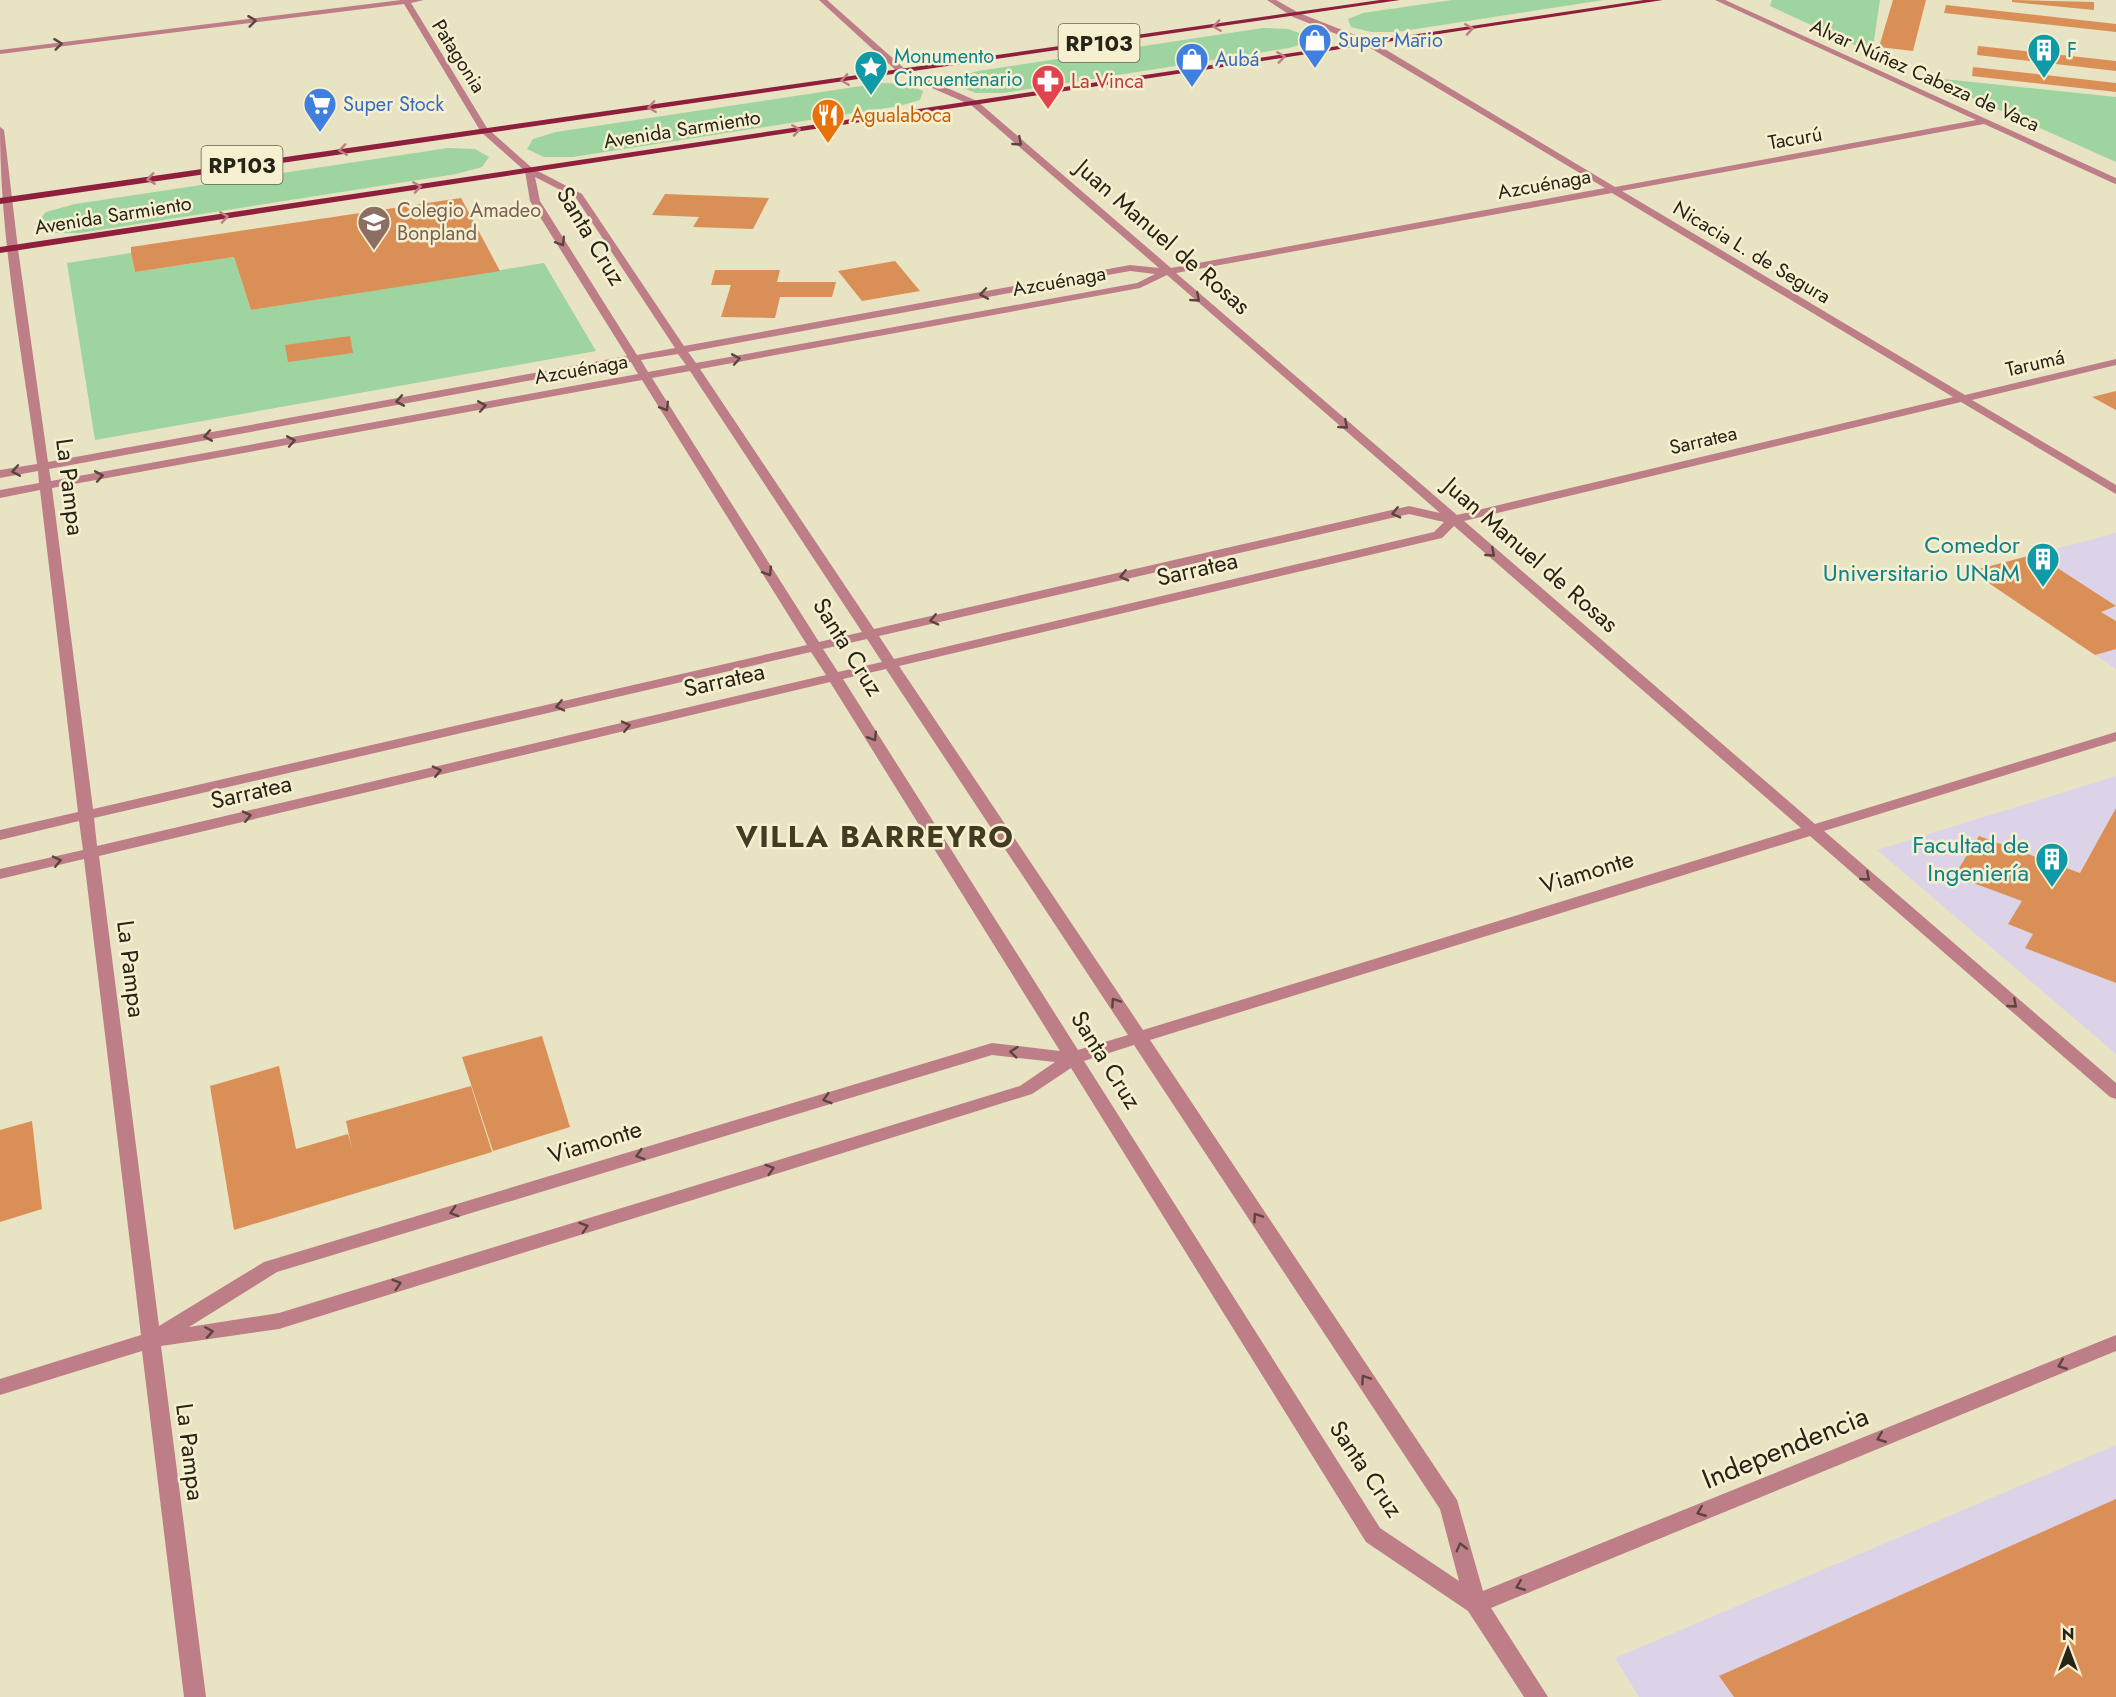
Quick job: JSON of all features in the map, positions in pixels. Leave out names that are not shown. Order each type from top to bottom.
[{"type":"main road","name":"RP103","points":[[1296,15],[1396,0]]},
{"type":"main road","name":"RP103","points":[[1370,44],[1659,0]]},
{"type":"main road","name":"Avenida Sarmiento","points":[[4,200],[1296,15]]},
{"type":"main road","name":"Avenida Sarmiento","points":[[6,250],[1370,44]]},
{"type":"street","points":[[0,51],[420,0]]},
{"type":"street","name":"Juan Manuel de Rosas","points":[[823,0],[903,72],[974,103],[1166,272],[2116,1093]]},
{"type":"street","name":"Nicacia L. de Segura","points":[[1271,0],[1296,15],[1370,44],[2116,490]]},
{"type":"street","name":"Alvar Núñez Cabeza de Vaca","points":[[1719,0],[2116,181]]},
{"type":"street","name":"Patagonia","points":[[405,1],[484,130],[529,170]]},
{"type":"street","name":"Tacurú","points":[[1611,190],[1986,122]]},
{"type":"street","name":"La Pampa","points":[[0,130],[6,250],[43,466],[195,1697]]},
{"type":"street","name":"Santa Cruz","points":[[529,170],[579,196],[1450,1506],[1476,1604],[1537,1697]]},
{"type":"street","name":"Santa Cruz","points":[[529,170],[535,201],[1373,1535],[1476,1604]]},
{"type":"street","name":"Azcuénaga","points":[[0,494],[1140,285],[1166,272],[1611,190]]},
{"type":"street","name":"Azcuénaga","points":[[0,474],[1130,268],[1166,272]]},
{"type":"street","name":"Tarumá","points":[[1963,399],[2116,362]]},
{"type":"street","name":"Sarratea","points":[[0,835],[1409,510],[1453,520],[1963,399]]},
{"type":"street","name":"Sarratea","points":[[0,874],[1438,535],[1453,520]]},
{"type":"street","name":"Viamonte","points":[[0,1387],[151,1340],[279,1321],[1026,1090],[1073,1058],[2116,735]]},
{"type":"street","name":"Viamonte","points":[[151,1340],[271,1267],[992,1049],[1073,1058]]},
{"type":"street","name":"Independencia","points":[[1476,1604],[2116,1343]]},
{"type":"shaded area","name":"Comedor Universitario UNaM","points":[[2116,533],[2116,669],[1971,571]]},
{"type":"shaded area","points":[[2116,776],[2116,1054],[1877,850]]},
{"type":"shaded area","points":[[2116,1445],[2116,1697],[1639,1697],[1615,1658]]},
{"type":"green space","points":[[1452,0],[1604,0],[1396,32],[1371,32],[1351,27],[1348,19],[1363,13]]},
{"type":"green space","points":[[1772,0],[1880,0],[1872,53],[1770,6]]},
{"type":"green space","points":[[1263,28],[1288,29],[1305,35],[1306,43],[1289,48],[1003,93],[976,93],[958,86],[958,77],[978,71]]},
{"type":"green space","points":[[1925,77],[2116,97],[2116,162]]},
{"type":"green space","points":[[881,83],[907,84],[923,91],[920,100],[899,106],[573,157],[544,157],[527,149],[533,139],[556,132]]},
{"type":"green space","points":[[448,148],[475,149],[489,157],[482,167],[456,174],[80,233],[48,233],[35,224],[46,212],[75,204]]},
{"type":"green space","points":[[131,253],[135,272],[234,257],[251,310],[544,263],[596,351],[95,440],[67,263]]},
{"type":"building","points":[[1893,0],[1926,0],[1913,51],[1879,47]]},
{"type":"building","points":[[2012,0],[2094,2],[2094,10],[2012,2]]},
{"type":"building","points":[[1946,5],[2116,24],[2116,32],[1944,13]]},
{"type":"building","points":[[1978,46],[2116,61],[2116,71],[1977,55]]},
{"type":"building","name":"F","points":[[1973,67],[2116,83],[2116,92],[1972,76]]},
{"type":"building","points":[[665,194],[769,198],[753,229],[693,227],[699,217],[652,215]]},
{"type":"building","points":[[461,198],[500,271],[251,310],[234,257],[135,272],[131,253],[131,247]]},
{"type":"building","points":[[895,261],[920,291],[862,301],[838,271]]},
{"type":"building","points":[[715,270],[780,270],[777,282],[836,282],[832,297],[780,297],[775,318],[721,317],[731,285],[711,285]]},
{"type":"building","points":[[350,336],[353,353],[288,362],[285,345]]},
{"type":"building","points":[[2116,391],[2116,410],[2092,397]]},
{"type":"building","name":"Comedor Universitario UNaM","points":[[2036,554],[2116,606],[2101,612],[2116,621],[2116,649],[2095,655],[1971,571]]},
{"type":"building","name":"Facultad de Ingeniería","points":[[2116,808],[2116,983],[2025,948],[2033,934],[2008,924],[2022,901],[1954,876],[1979,836],[2080,873]]},
{"type":"building","points":[[542,1036],[570,1127],[493,1151],[462,1057]]},
{"type":"building","points":[[279,1066],[296,1149],[348,1134],[352,1149],[346,1121],[471,1086],[492,1152],[234,1230],[210,1086]]},
{"type":"building","points":[[32,1121],[42,1209],[0,1222],[0,1130]]},
{"type":"building","points":[[2116,1499],[2116,1697],[1734,1697],[1719,1676]]},
{"type":"place","name":"Super Mario","points":[[1315,69]]},
{"type":"place","name":"F","points":[[2044,79]]},
{"type":"place","name":"Aubá","points":[[1192,88]]},
{"type":"place","name":"Monumento Cincuentenario","points":[[871,96]]},
{"type":"place","name":"La Vinca","points":[[1048,110]]},
{"type":"place","name":"Super Stock","points":[[320,133]]},
{"type":"place","name":"Agualaboca","points":[[828,144]]},
{"type":"place","name":"Colegio Amadeo Bonpland","points":[[374,251]]},
{"type":"place","name":"Comedor Universitario UNaM","points":[[2043,588]]},
{"type":"place","name":"Facultad de Ingeniería","points":[[2052,888]]},
{"type":"district","name":"VILLA BARREYRO","points":[[875,837]]}]
